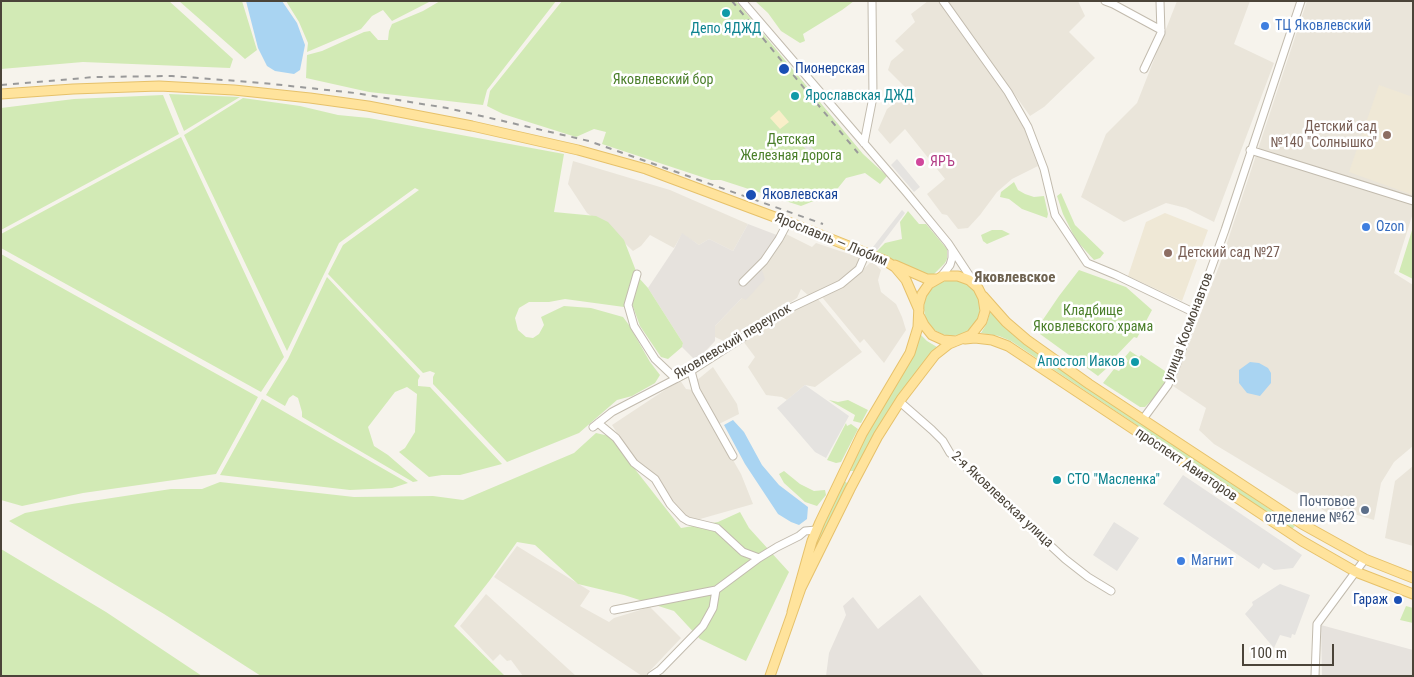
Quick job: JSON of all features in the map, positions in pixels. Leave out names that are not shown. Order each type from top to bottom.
[{"type":"main road","name":"Ярославль — Любим","points":[[1,94],[159,86],[234,90],[368,106],[472,126],[578,150],[646,169],[884,260],[895,267],[906,280],[919,311]]},
{"type":"main road","points":[[792,612],[806,577],[850,489],[878,436],[900,402],[935,355],[945,346],[961,340],[976,331],[982,321],[984,304],[979,290],[969,280],[958,276],[927,278],[884,260]]},
{"type":"main road","points":[[770,676],[792,612],[816,530],[854,450],[910,352],[916,333],[922,294],[929,284],[938,278]]},
{"type":"main road","name":"проспект Авиаторов","points":[[979,290],[1017,333],[1143,419],[1302,524],[1365,559],[1413,578]]},
{"type":"main road","points":[[919,311],[924,325],[932,335],[943,340],[961,340]]},
{"type":"main road","name":"проспект Авиаторов","points":[[961,340],[986,339],[1008,346],[1281,528],[1356,572],[1413,594]]},
{"type":"street","points":[[742,1],[948,243],[979,290]]},
{"type":"street","points":[[864,143],[873,97],[872,1]]},
{"type":"street","points":[[943,1],[1008,92],[1028,127],[1044,168],[1055,215],[1087,262],[1116,274],[1195,313]]},
{"type":"street","points":[[1105,1],[1161,30]]},
{"type":"street","points":[[1144,69],[1161,33],[1160,1]]},
{"type":"street","name":"улица Космонавтов","points":[[1143,419],[1171,379],[1225,230],[1301,1]]},
{"type":"street","points":[[1250,150],[1413,201]]},
{"type":"street","points":[[743,282],[764,261],[788,222]]},
{"type":"street","points":[[938,278],[946,272],[951,261],[952,252],[948,243]]},
{"type":"street","name":"Яковлевский переулок","points":[[759,558],[743,552],[717,528],[683,518],[670,504],[655,479],[634,463],[616,438],[596,425],[612,412],[690,371],[784,311],[841,284],[859,269],[866,252]]},
{"type":"street","points":[[637,274],[628,305],[634,326],[656,359],[675,378]]},
{"type":"street","points":[[690,371],[696,390],[733,456]]},
{"type":"street","name":"2-я Яковлевская улица","points":[[900,402],[943,440],[950,453],[1065,558],[1088,577],[1111,591]]},
{"type":"street","points":[[614,610],[716,590],[759,558],[805,531],[816,530]]},
{"type":"street","points":[[1314,676],[1317,624],[1365,559]]},
{"type":"street","points":[[651,676],[660,670],[703,626],[713,608],[716,590]]},
{"type":"shaded area","points":[[928,1],[938,1],[1000,87],[1023,125],[1038,166],[1012,179],[997,192],[968,228],[958,229],[947,215],[942,214],[927,194],[945,179],[905,129],[890,144],[878,130],[887,109],[910,92],[888,70],[891,61],[904,50],[895,41],[915,22],[911,14]]},
{"type":"shaded area","points":[[948,1],[1078,1],[1085,16],[1069,32],[1095,58],[1044,107],[1030,116]]},
{"type":"shaded area","points":[[1177,1],[1250,1],[1234,44],[1274,63],[1214,222],[1186,208],[1166,203],[1124,222],[1081,197],[1106,134],[1137,103]]},
{"type":"shaded area","points":[[1307,1],[1413,1],[1413,213],[1394,273],[1413,285],[1413,446],[1394,462],[1381,483],[1374,520],[1344,511],[1330,514],[1214,444],[1199,430],[1206,408],[1173,386],[1221,261]]},
{"type":"shaded area","name":"Детский сад №140 \"Солнышко\"","points":[[1379,85],[1413,97],[1413,195],[1349,172]]},
{"type":"shaded area","points":[[807,143],[815,151],[822,154],[820,158],[811,155],[803,146]]},
{"type":"shaded area","points":[[897,159],[920,187],[914,192],[891,165]]},
{"type":"shaded area","points":[[573,161],[670,190],[748,224],[733,251],[709,239],[699,245],[682,234],[674,248],[650,235],[641,246],[633,251],[610,229],[587,213],[568,184]]},
{"type":"shaded area","points":[[902,210],[905,213],[877,250],[873,247]]},
{"type":"shaded area","name":"Детский сад №27","points":[[1165,213],[1208,230],[1182,301],[1128,276],[1146,222]]},
{"type":"shaded area","points":[[748,224],[782,237],[762,270],[765,279],[746,300],[742,298],[715,326],[715,341],[696,361],[682,347],[683,343],[648,288],[674,249],[682,233],[699,245],[709,239],[733,251]]},
{"type":"shaded area","points":[[786,234],[812,247],[816,243],[861,258],[858,268],[841,281],[809,296],[801,289],[797,298],[737,338],[726,342],[715,337],[715,326],[742,298],[782,237]]},
{"type":"shaded area","points":[[872,261],[881,270],[878,280],[881,292],[896,304],[906,330],[884,363],[864,339],[860,343],[822,297],[852,280]]},
{"type":"shaded area","points":[[817,298],[862,352],[815,387],[805,385],[787,400],[782,397],[766,395],[748,367],[755,357],[743,341],[794,308]]},
{"type":"shaded area","points":[[713,367],[737,404],[739,414],[719,424],[696,381]]},
{"type":"shaded area","points":[[680,380],[686,389],[693,390],[741,474],[753,504],[693,521],[672,504],[656,476],[636,463],[612,425]]},
{"type":"shaded area","points":[[805,385],[849,416],[826,458],[815,452],[777,408]]},
{"type":"shaded area","points":[[1413,466],[1413,546],[1385,538],[1395,481]]},
{"type":"shaded area","points":[[1183,475],[1302,555],[1293,568],[1274,570],[1263,563],[1259,569],[1163,504]]},
{"type":"shaded area","points":[[1114,522],[1139,538],[1117,571],[1093,555]]},
{"type":"shaded area","points":[[517,546],[590,591],[580,606],[609,622],[614,618],[650,607],[681,638],[645,676],[642,676],[494,577]]},
{"type":"shaded area","points":[[1280,584],[1310,595],[1295,635],[1292,634],[1291,638],[1280,635],[1274,648],[1245,614],[1253,605],[1252,602]]},
{"type":"shaded area","points":[[486,594],[576,676],[523,676],[511,660],[507,661],[500,654],[493,661],[460,626]]},
{"type":"shaded area","points":[[920,595],[984,676],[826,676],[829,653],[846,615],[843,606],[853,597],[878,629]]},
{"type":"shaded area","points":[[1321,625],[1413,650],[1413,676],[1322,676]]},
{"type":"green space","points":[[1,1],[169,1],[233,59],[230,68],[83,62],[1,69]]},
{"type":"green space","points":[[179,1],[242,1],[257,50],[245,59]]},
{"type":"green space","points":[[286,1],[431,1],[392,21],[383,10],[372,16],[361,29],[307,52],[308,43],[299,22]]},
{"type":"green space","points":[[440,1],[556,1],[487,90],[483,105],[369,92],[306,78],[307,55],[322,51],[364,32],[370,31],[378,40],[388,40],[392,24],[423,11]]},
{"type":"green space","name":"Яковлевский бор","points":[[562,1],[736,1],[863,154],[887,176],[880,184],[865,173],[846,178],[834,193],[801,206],[721,180],[711,180],[602,144],[606,132],[594,129],[576,137],[503,114],[487,106],[490,91]]},
{"type":"green space","points":[[755,1],[854,1],[803,34],[805,41],[800,43],[781,31],[768,13]]},
{"type":"green space","points":[[169,94],[240,97],[184,131]]},
{"type":"green space","points":[[163,95],[179,134],[1,230],[1,108],[74,99]]},
{"type":"green space","points":[[243,98],[300,106],[338,115],[369,118],[564,154],[554,212],[596,216],[608,222],[624,240],[636,271],[624,307],[565,299],[549,302],[529,302],[519,308],[515,318],[518,330],[526,337],[533,338],[539,334],[544,325],[541,317],[564,306],[591,308],[623,317],[660,375],[655,383],[632,396],[617,400],[579,433],[507,462],[433,384],[435,373],[430,371],[423,373],[328,274],[343,245],[419,190],[415,188],[339,243],[287,351],[184,135]]},
{"type":"green space","points":[[181,137],[284,357],[261,392],[1,248],[1,234]]},
{"type":"green space","points":[[1014,182],[1018,190],[1025,194],[1034,197],[1044,196],[1048,214],[1047,218],[1022,209],[1009,199],[1000,197],[1001,192]]},
{"type":"green space","points":[[1061,193],[1075,225],[1104,253],[1100,258],[1094,260],[1076,240],[1063,214],[1057,196]]},
{"type":"green space","points":[[908,211],[919,224],[926,224],[947,249],[945,263],[934,274],[925,274],[875,253],[885,243],[902,239],[900,222]]},
{"type":"green space","points":[[1413,227],[1413,279],[1399,272]]},
{"type":"green space","points":[[992,230],[1002,230],[1010,234],[987,244],[983,241],[981,235]]},
{"type":"green space","points":[[1,254],[258,397],[216,474],[83,493],[22,506],[1,500]]},
{"type":"green space","name":"Кладбище Яковлевского храма","points":[[1079,270],[1126,287],[1152,310],[1137,338],[1134,337],[1115,357],[1116,360],[1098,376],[1040,334],[1040,324]]},
{"type":"green space","points":[[327,277],[420,376],[418,386],[430,387],[502,464],[460,475],[429,477],[399,452],[405,448],[415,432],[417,394],[407,387],[395,392],[368,427],[374,446],[388,455],[418,481],[413,482],[302,417],[298,398],[293,395],[285,406],[266,395],[288,359]]},
{"type":"green space","points":[[639,278],[648,288],[683,343],[682,347],[668,359],[661,357],[640,326],[632,304]]},
{"type":"green space","points":[[952,280],[963,282],[972,288],[978,297],[980,308],[978,319],[972,328],[963,334],[952,336],[941,334],[932,328],[926,319],[924,308],[926,297],[932,288],[941,282]]},
{"type":"green space","points":[[990,312],[1020,341],[1295,526],[1292,529],[1011,341],[999,336],[981,333],[987,323]]},
{"type":"green space","points":[[920,334],[937,347],[921,365],[883,421],[855,471],[850,471],[850,465]]},
{"type":"green space","points":[[1130,351],[1139,357],[1141,355],[1170,376],[1161,391],[1145,407],[1140,407],[1103,383],[1114,369],[1119,371],[1128,361],[1125,357]]},
{"type":"green space","points":[[262,399],[408,483],[392,488],[350,490],[220,475]]},
{"type":"green space","points":[[829,400],[838,402],[848,400],[868,410],[861,423],[853,421],[855,415]]},
{"type":"green space","points":[[846,423],[847,426],[851,424],[858,429],[841,462],[836,463],[827,460]]},
{"type":"green space","points":[[596,433],[609,436],[681,528],[718,522],[740,512],[749,528],[789,572],[746,661],[700,639],[674,611],[624,595],[578,584],[535,545],[517,542],[454,626],[505,676],[261,676],[164,614],[9,521],[25,513],[72,504],[171,489],[202,489],[220,482],[354,497],[433,496],[463,500],[574,453]]},
{"type":"green space","points":[[784,471],[800,484],[814,491],[825,490],[826,495],[817,506],[805,502],[784,483],[779,474]]},
{"type":"green space","points":[[844,481],[848,485],[817,549],[814,547],[817,536]]},
{"type":"green space","points":[[1,549],[106,612],[202,676],[1,676]]},
{"type":"green space","points":[[1406,606],[1413,608],[1413,623],[1400,620]]},
{"type":"sand","points":[[779,110],[789,122],[780,129],[770,118]]},
{"type":"water","points":[[246,1],[282,1],[297,23],[305,45],[300,70],[294,74],[275,71],[267,66],[258,48]]},
{"type":"water","points":[[1250,362],[1259,363],[1268,368],[1271,373],[1271,383],[1260,396],[1247,393],[1239,383],[1239,370]]},
{"type":"water","points":[[733,420],[744,432],[762,465],[779,485],[808,507],[807,519],[799,525],[778,514],[745,464],[724,425]]},
{"type":"railway","points":[[732,1],[858,153]]},
{"type":"railway","points":[[1,85],[95,77],[172,76],[355,93],[447,108],[589,141],[823,224]]},
{"type":"place","name":"Депо ЯДЖД","points":[[726,13]]},
{"type":"place","name":"ТЦ Яковлевский","points":[[1265,26]]},
{"type":"place","name":"Пионерская","points":[[784,69]]},
{"type":"place","name":"Ярославская ДЖД","points":[[795,96]]},
{"type":"place","name":"Детский сад №140 \"Солнышко\"","points":[[1387,135]]},
{"type":"place","name":"ЯРЪ","points":[[920,162]]},
{"type":"place","name":"Яковлевская","points":[[751,195]]},
{"type":"place","name":"Ozon","points":[[1366,227]]},
{"type":"place","name":"Детский сад №27","points":[[1168,253]]},
{"type":"place","name":"Апостол Иаков","points":[[1135,362]]},
{"type":"place","name":"СТО \"Масленка\"","points":[[1057,480]]},
{"type":"place","name":"Почтовое отделение №62","points":[[1365,510]]},
{"type":"place","name":"Магнит","points":[[1181,561]]},
{"type":"place","name":"Гараж","points":[[1398,600]]},
{"type":"district","name":"Яковлевское","points":[[1015,278]]},
{"type":"park label","name":"Детская Железная дорога","points":[[791,148]]}]
